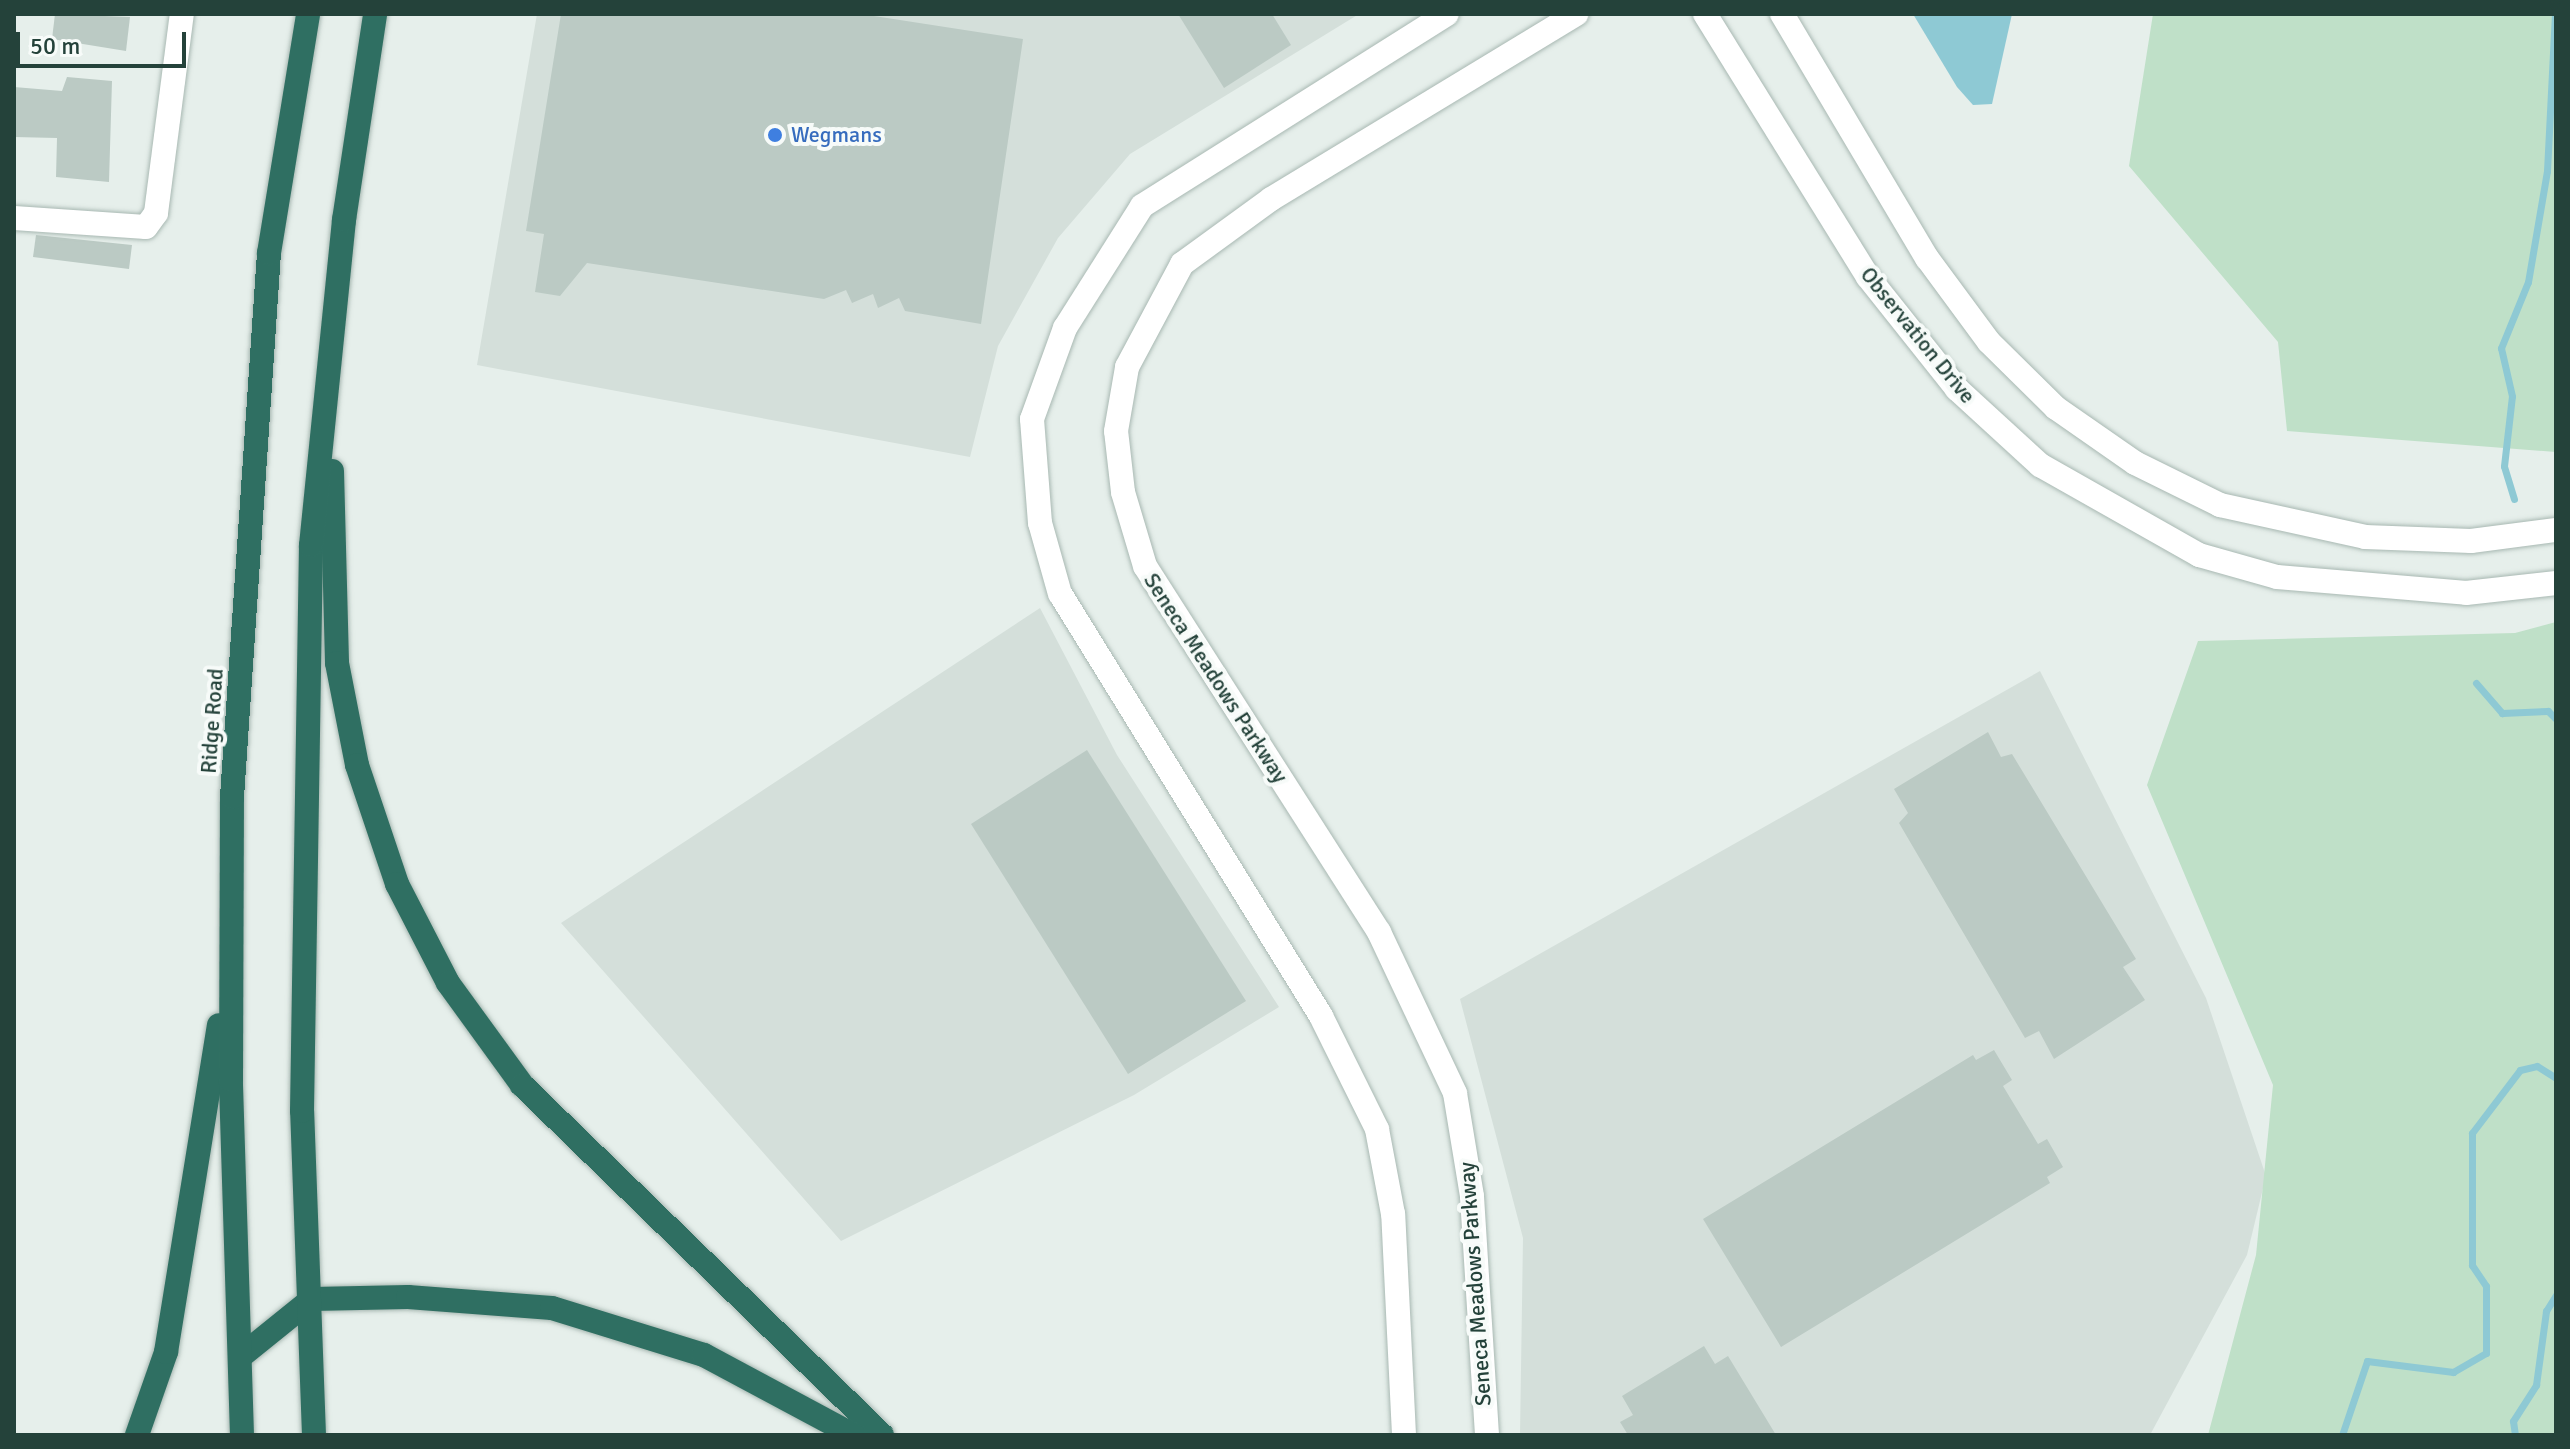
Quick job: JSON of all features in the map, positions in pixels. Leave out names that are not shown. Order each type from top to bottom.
[{"type":"highway","name":"Ridge Road","points":[[242,1435],[232,797],[269,253],[308,14]]},
{"type":"highway","points":[[314,1435],[312,1299],[302,1111],[304,697],[331,350],[375,14]]},
{"type":"highway","points":[[331,350],[337,663],[357,765],[405,898],[448,983],[522,1085],[882,1435]]},
{"type":"highway","points":[[137,1435],[166,1352],[232,940]]},
{"type":"highway","points":[[240,1357],[312,1299],[408,1297],[552,1308],[704,1355],[853,1435]]},
{"type":"street","points":[[14,218],[146,227],[158,204],[182,14]]},
{"type":"street","points":[[1404,1435],[1393,1214],[1377,1129],[1321,1016],[1060,594],[1040,523],[1032,419],[1065,328],[1142,206],[1447,14]]},
{"type":"street","name":"Seneca Meadows Parkway","points":[[1487,1435],[1472,1196],[1455,1093],[1379,932],[1145,566],[1123,492],[1116,431],[1127,367],[1182,264],[1271,199],[1576,14]]},
{"type":"street","name":"Observation Drive","points":[[1705,14],[1868,277],[1957,389],[2040,465],[2199,555],[2277,577],[2466,593],[2556,583]]},
{"type":"street","points":[[1782,14],[1927,258],[1989,342],[2056,408],[2135,463],[2220,505],[2365,537],[2471,541],[2556,530]]},
{"type":"shaded area","points":[[537,14],[1359,14],[1130,154],[1058,238],[998,346],[970,457],[477,365]]},
{"type":"shaded area","points":[[1040,608],[1117,755],[1279,1007],[1134,1095],[841,1241],[561,923]]},
{"type":"shaded area","points":[[2040,671],[2206,998],[2266,1176],[2247,1255],[2150,1435],[1520,1435],[1523,1238],[1460,999]]},
{"type":"green space","points":[[2153,14],[2556,14],[2556,452],[2287,431],[2278,342],[2129,166]]},
{"type":"green space","points":[[2556,622],[2556,1435],[2208,1435],[2256,1255],[2273,1085],[2147,785],[2198,641],[2515,633]]},
{"type":"water","points":[[1913,14],[2012,14],[1992,104],[1973,105],[1957,87]]},
{"type":"building","points":[[55,14],[130,17],[126,51],[52,39]]},
{"type":"building","name":"Wegmans","points":[[561,14],[861,14],[1023,39],[981,324],[905,311],[899,298],[878,308],[873,294],[852,303],[846,290],[824,299],[587,263],[560,296],[535,292],[544,234],[526,231]]},
{"type":"building","points":[[1178,14],[1272,14],[1291,45],[1224,88]]},
{"type":"building","points":[[67,77],[112,81],[109,182],[56,177],[57,138],[14,137],[14,87],[62,91]]},
{"type":"building","points":[[36,235],[132,245],[129,269],[33,257]]},
{"type":"building","points":[[1988,732],[2001,757],[2012,754],[2136,959],[2123,967],[2145,1000],[2054,1059],[2039,1031],[2025,1038],[1899,823],[1908,813],[1894,789]]},
{"type":"building","points":[[1087,750],[1246,1001],[1128,1074],[971,824]]},
{"type":"building","points":[[1994,1050],[2012,1080],[2003,1086],[2038,1144],[2047,1139],[2063,1167],[2047,1177],[2050,1183],[1781,1347],[1703,1219],[1973,1055],[1976,1060]]},
{"type":"building","points":[[1704,1346],[1715,1364],[1728,1356],[1776,1435],[1628,1435],[1620,1422],[1633,1415],[1622,1396]]},
{"type":"waterway","points":[[2514,499],[2504,466],[2512,396],[2501,348],[2528,282],[2547,171],[2555,14]]},
{"type":"waterway","points":[[2476,683],[2502,713],[2548,711],[2556,719]]},
{"type":"waterway","points":[[2342,1435],[2367,1361],[2453,1372],[2486,1353],[2486,1286],[2472,1265],[2472,1133],[2520,1070],[2537,1066],[2556,1078]]},
{"type":"waterway","points":[[2515,1435],[2513,1421],[2536,1385],[2546,1311],[2556,1295]]},
{"type":"place","name":"Wegmans","points":[[775,135]]}]
